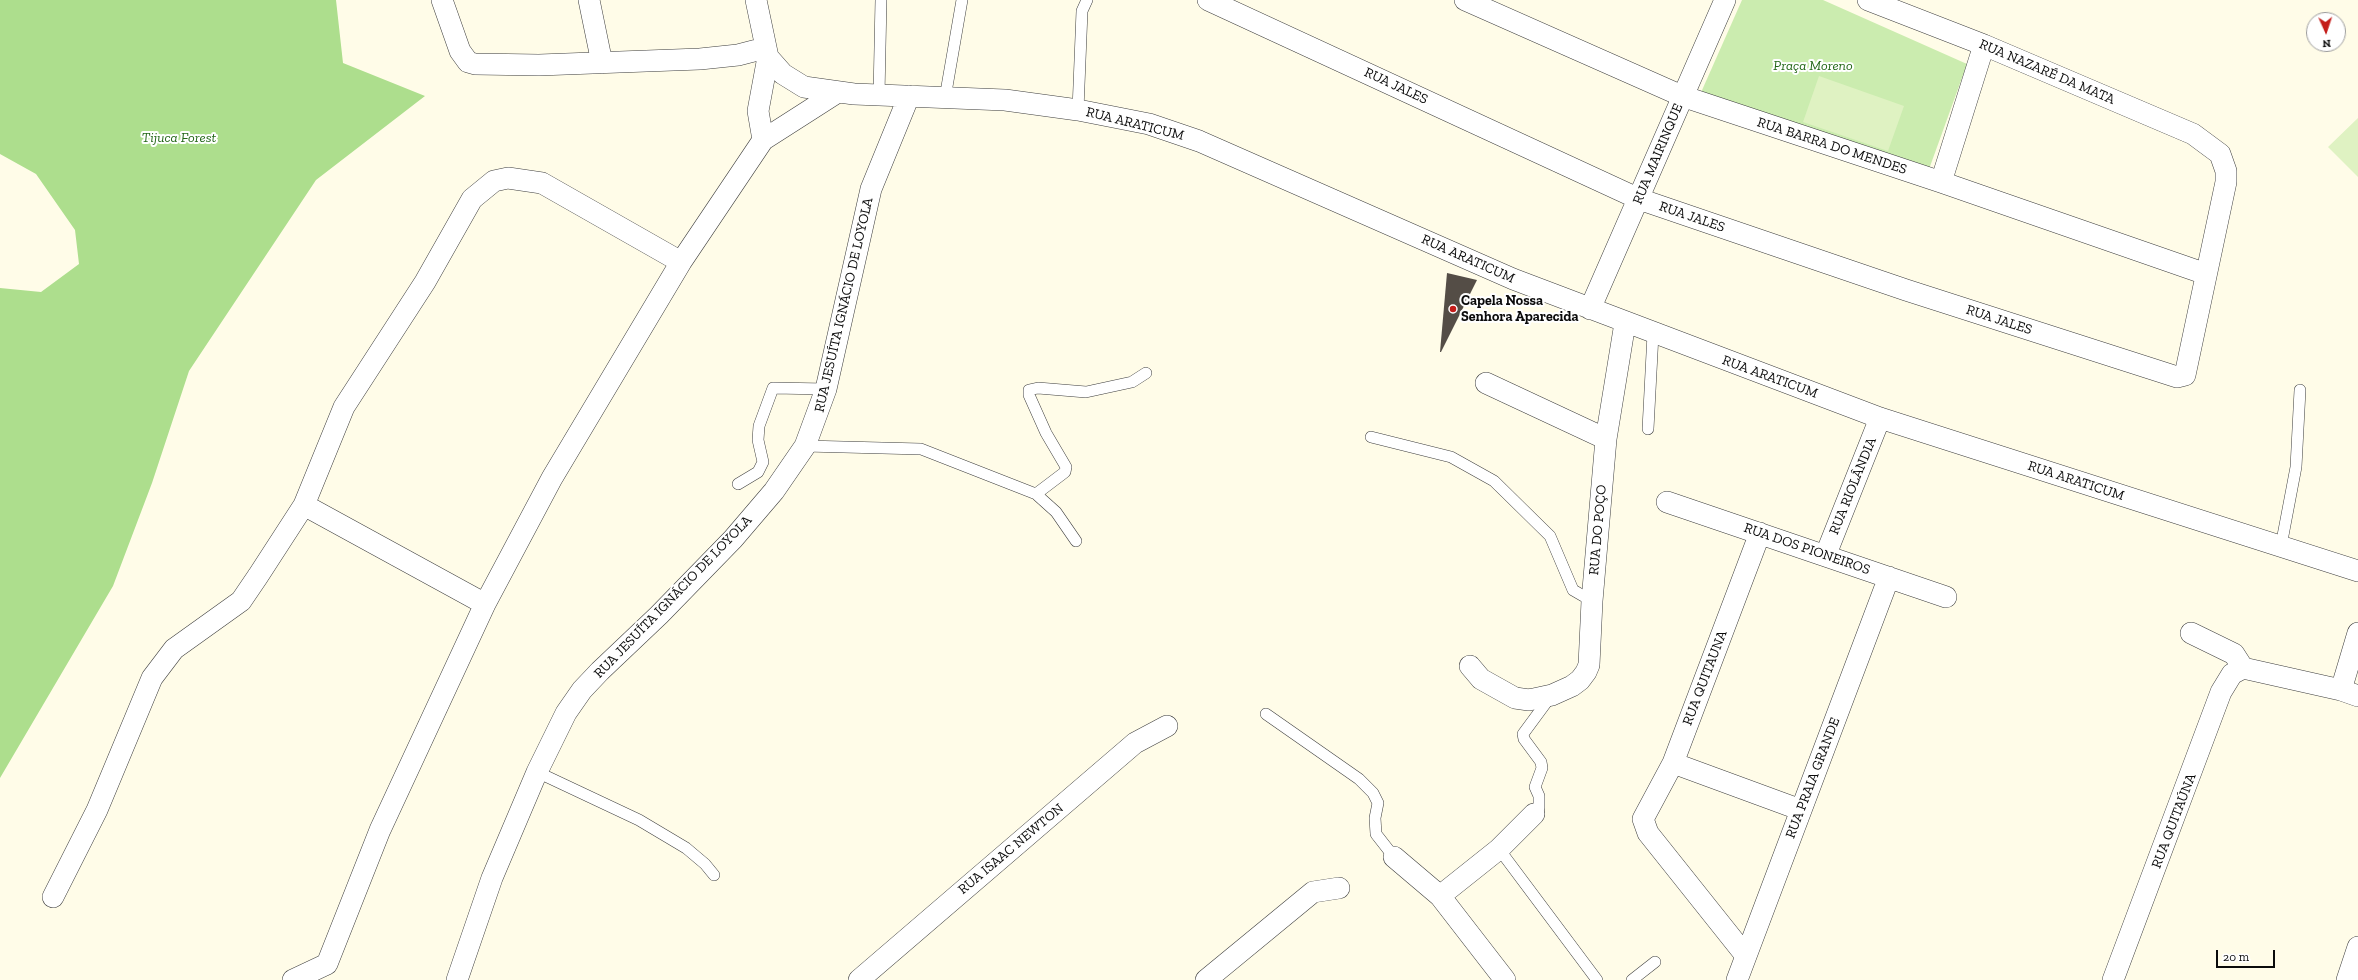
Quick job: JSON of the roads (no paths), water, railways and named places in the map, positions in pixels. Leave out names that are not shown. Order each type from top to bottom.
[{"type":"street","points":[[442,0],[460,51],[468,62],[475,64],[531,65],[602,63],[700,59],[766,53]]},
{"type":"street","points":[[588,0],[602,63]]},
{"type":"street","points":[[756,0],[766,53],[758,111],[763,140]]},
{"type":"street","name":"RUA JALES","points":[[1208,0],[1639,199],[1906,290],[2177,377],[2186,375],[2189,365],[2206,274]]},
{"type":"street","name":"RUA BARRA DO MENDES","points":[[1465,0],[1682,96],[1941,182],[2206,274]]},
{"type":"street","name":"RUA MAIRINQUE","points":[[1590,309],[1725,0]]},
{"type":"street","name":"RUA NAZARÉ DA MATA","points":[[1868,0],[1984,45],[2193,134],[2220,154],[2226,171],[2226,182],[2206,274]]},
{"type":"street","points":[[1941,182],[1984,45]]},
{"type":"street","name":"RUA ARATICUM","points":[[766,53],[783,74],[804,87],[838,92],[879,95],[1005,100],[1078,110],[1150,124],[1199,141],[1513,279],[1653,334],[1880,418],[2358,571]]},
{"type":"street","points":[[294,980],[327,964],[380,830],[485,604],[552,478],[680,262],[763,140],[838,92]]},
{"type":"street","name":"RUA JESUÍTA IGNÁCIO DE LOYOLA","points":[[457,980],[492,878],[537,772],[566,713],[582,690],[734,539],[774,491],[805,446],[816,423],[826,389],[871,189],[909,96]]},
{"type":"street","points":[[53,897],[97,810],[152,678],[174,650],[241,600],[304,505],[344,407],[425,282],[472,200],[494,181],[508,178],[542,183],[680,262]]},
{"type":"street","name":"RUA DO POÇO","points":[[1470,666],[1481,679],[1514,698],[1529,700],[1552,695],[1580,680],[1586,672],[1589,665],[1592,601],[1606,439],[1625,323]]},
{"type":"street","points":[[1486,383],[1606,439]]},
{"type":"street","name":"RUA RIOLÂNDIA","points":[[1826,554],[1880,418]]},
{"type":"street","name":"RUA DOS PIONEIROS","points":[[1667,502],[1826,554],[1946,596]]},
{"type":"street","points":[[304,505],[485,604]]},
{"type":"street","name":"RUA QUITAUNA","points":[[1746,956],[1648,833],[1643,819],[1673,763],[1760,533]]},
{"type":"street","name":"RUA PRAIA GRANDE","points":[[1737,980],[1889,577]]},
{"type":"street","points":[[2190,633],[2234,654],[2243,668],[2350,693],[2358,633]]},
{"type":"street","name":"RUA QUITAÚNA","points":[[2113,980],[2221,692],[2232,674],[2243,668]]},
{"type":"street","name":"RUA ISAAC NEWTON","points":[[859,980],[1135,743],[1167,726]]},
{"type":"street","points":[[1673,763],[1802,810]]},
{"type":"street","points":[[1440,896],[1499,849],[1534,814]]},
{"type":"street","points":[[1394,857],[1440,896],[1505,980]]},
{"type":"street","points":[[1206,980],[1313,892],[1338,888]]},
{"type":"street","points":[[2347,980],[2358,947]]},
{"type":"lane","points":[[879,95],[881,0]]},
{"type":"lane","points":[[945,98],[962,0]]},
{"type":"lane","points":[[1078,110],[1082,12],[1086,0]]},
{"type":"lane","points":[[1648,429],[1653,334]]},
{"type":"lane","points":[[1036,494],[1065,472],[1066,467],[1046,433],[1029,395],[1030,390],[1038,388],[1086,392],[1132,382],[1146,373]]},
{"type":"lane","points":[[738,484],[758,472],[763,462],[758,440],[759,426],[773,388],[826,389]]},
{"type":"lane","points":[[2281,546],[2296,467],[2300,390]]},
{"type":"lane","points":[[1371,437],[1451,457],[1494,481],[1550,536],[1573,590],[1592,601]]},
{"type":"lane","points":[[805,446],[921,449],[1036,494],[1056,512],[1076,541]]},
{"type":"lane","points":[[1534,814],[1539,808],[1539,796],[1535,787],[1542,768],[1541,762],[1524,739],[1523,734],[1552,695]]},
{"type":"lane","points":[[1266,714],[1359,779],[1373,793],[1378,803],[1375,818],[1376,834],[1394,857]]},
{"type":"lane","points":[[537,772],[639,820],[686,848],[705,864],[714,875]]},
{"type":"lane","points":[[1499,849],[1597,980]]},
{"type":"lane","points":[[1632,980],[1655,962]]},
{"type":"place","name":"Capela Nossa Senhora Aparecida","points":[[1453,309]]},
{"type":"park label","name":"Praça Moreno","points":[[1813,66]]},
{"type":"park label","name":"Tijuca Forest","points":[[179,138]]}]
